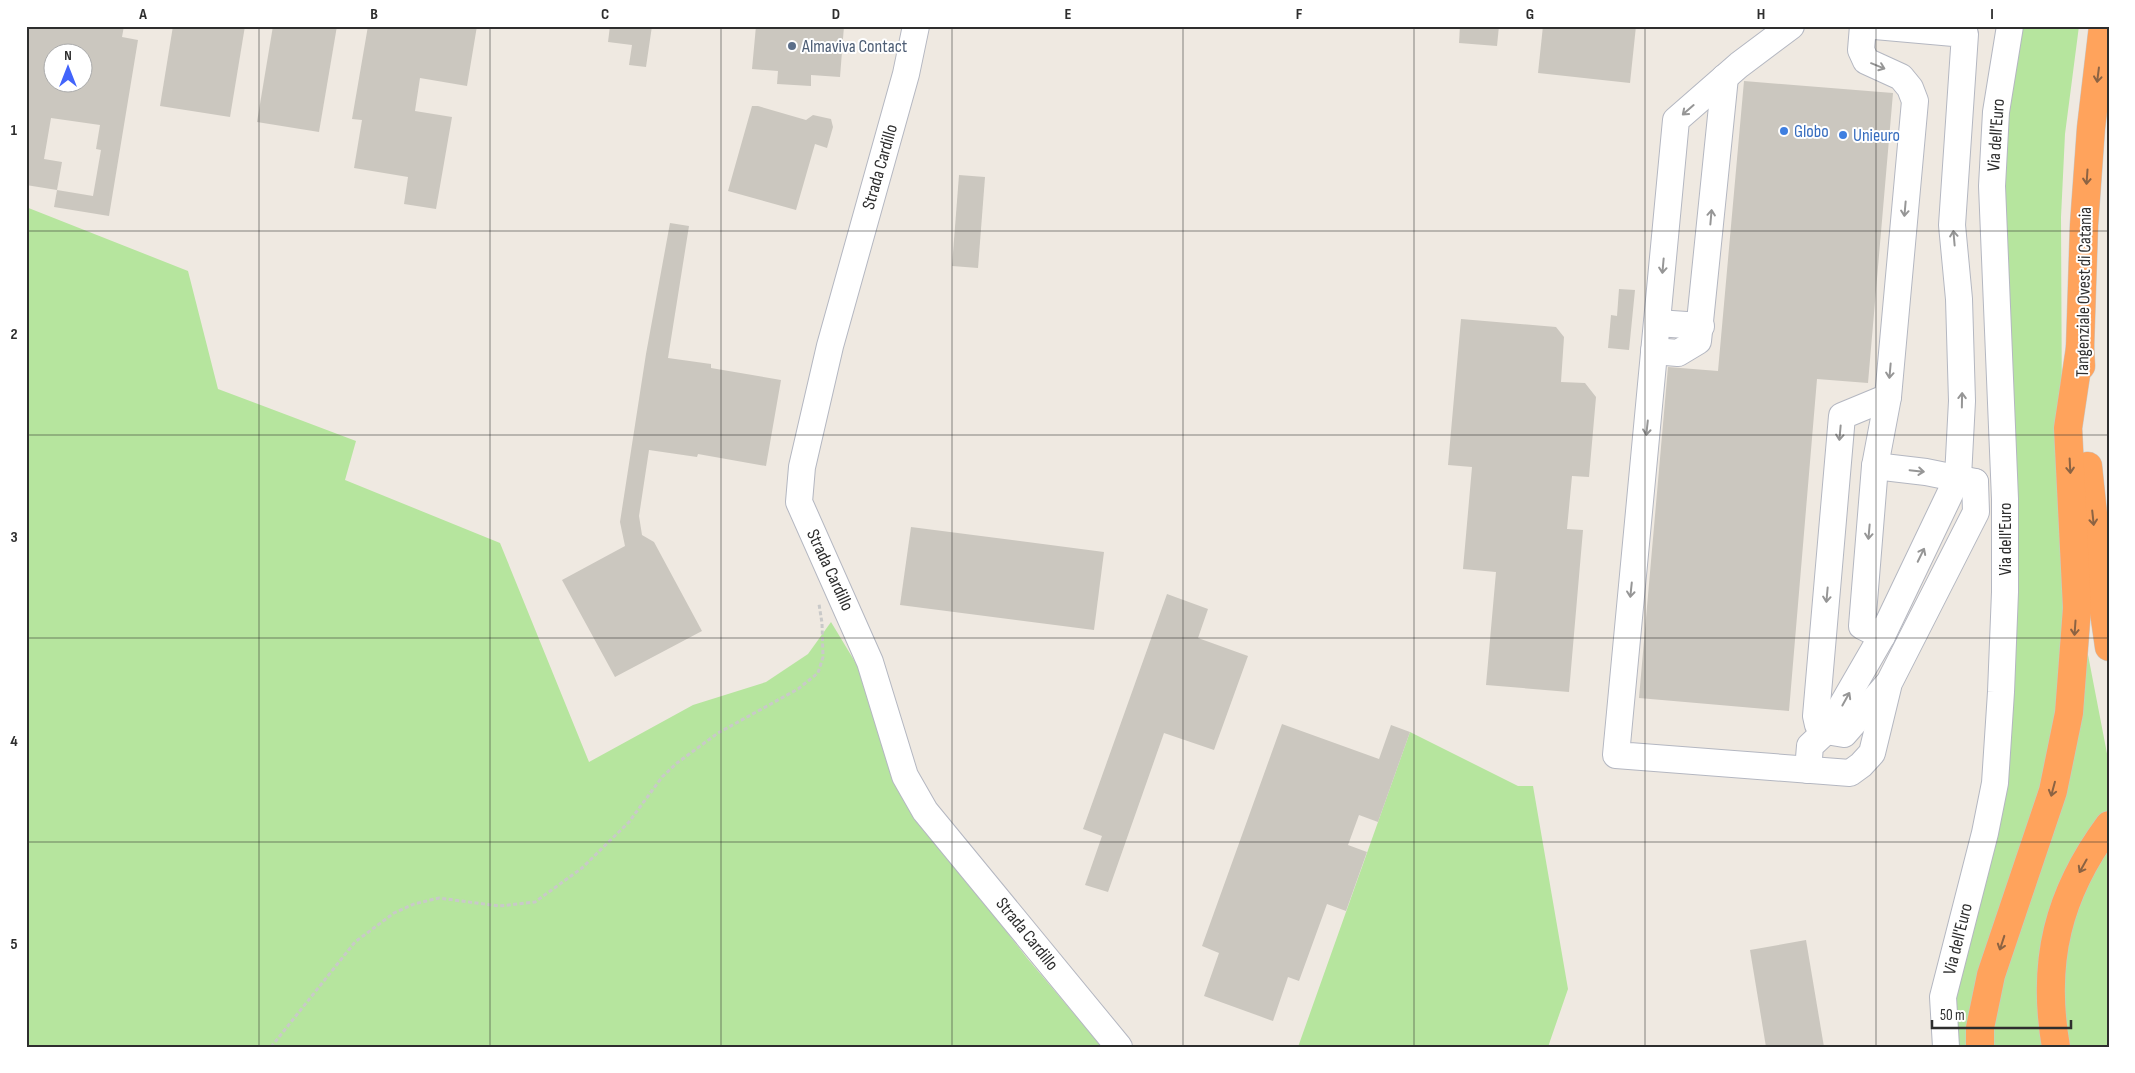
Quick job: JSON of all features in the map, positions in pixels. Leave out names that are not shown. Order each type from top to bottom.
[{"type":"highway","name":"Tangenziale Ovest di Catania","points":[[2103,26],[2090,138],[2084,226],[2080,348],[2090,490],[2109,647]]},
{"type":"highway","points":[[1980,1047],[1980,1028],[1991,975],[2053,791],[2068,713],[2077,608],[2068,428],[2080,348]]},
{"type":"highway","points":[[2056,1047],[2052,1022],[2050,972],[2055,939],[2075,879],[2094,845],[2109,824]]},
{"type":"street","name":"Strada Cardillo","points":[[916,26],[906,74],[830,346],[802,467],[799,502],[870,662],[905,776],[925,811],[1119,1047]]},
{"type":"street","points":[[1790,26],[1725,77],[1676,120],[1616,755],[1850,773],[1862,765],[1872,753],[1889,683],[1976,512],[1967,479],[1959,300],[1952,225],[1965,30],[1875,26]]},
{"type":"street","points":[[1863,26],[1861,50],[1866,60],[1901,77],[1910,88],[1915,101],[1888,398],[1875,466],[1862,626],[1882,636]]},
{"type":"street","name":"Via dell'Euro","points":[[1946,1047],[1944,997],[1985,833],[1995,783],[2005,592],[2005,489],[1992,186],[1996,112],[2010,26]]},
{"type":"street","points":[[1654,351],[1678,353],[1698,341],[1725,77]]},
{"type":"street","points":[[1657,323],[1701,326]]},
{"type":"street","points":[[1888,398],[1842,416],[1816,716],[1818,725],[1826,731],[1844,734],[1889,683]]},
{"type":"street","points":[[1875,466],[1967,479],[2005,489]]},
{"type":"street","points":[[1808,770],[1810,746],[1826,731],[1838,712],[1882,636],[1967,479]]},
{"type":"path","points":[[271,1047],[355,942],[394,913],[414,904],[440,898],[499,906],[535,902],[582,868],[629,822],[662,777],[677,763],[718,733],[798,689],[818,673],[823,657],[822,623],[817,595]]},
{"type":"green space","points":[[2019,26],[2079,26],[2065,134],[2061,217],[2062,424],[2067,565],[2062,668],[2051,762],[1969,1047],[1953,1047],[1953,1008],[2001,810],[2002,148]]},
{"type":"green space","points":[[26,207],[188,271],[218,389],[356,441],[345,480],[500,543],[589,762],[693,705],[766,682],[808,654],[831,622],[860,670],[918,818],[1027,958],[1102,1047],[26,1047]]},
{"type":"green space","points":[[2084,634],[2109,764],[2109,811],[2084,843],[2047,1047],[1987,1047]]},
{"type":"green space","points":[[1410,732],[1518,786],[1533,786],[1568,989],[1548,1047],[1298,1047]]},
{"type":"green space","points":[[2109,840],[2109,1047],[2063,1047],[2061,944]]},
{"type":"building","points":[[26,26],[124,26],[122,37],[138,40],[109,216],[54,207],[57,190],[26,185]],"holes":[[[51,118],[100,125],[96,149],[101,150],[93,196],[57,190],[62,162],[44,159]]]},
{"type":"building","points":[[173,26],[245,26],[230,117],[160,106]]},
{"type":"building","points":[[273,26],[337,26],[319,132],[257,122]]},
{"type":"building","points":[[368,26],[477,26],[467,86],[420,78],[415,111],[452,117],[436,209],[404,204],[408,177],[354,168],[362,120],[352,119]]},
{"type":"building","points":[[610,26],[652,26],[646,67],[629,65],[632,45],[608,42]]},
{"type":"building","points":[[756,26],[844,26],[840,77],[811,75],[811,86],[777,84],[778,71],[752,69]]},
{"type":"building","points":[[1460,26],[1499,26],[1497,46],[1459,43]]},
{"type":"building","points":[[1543,26],[1636,26],[1630,83],[1538,73]]},
{"type":"building","points":[[1744,81],[1893,93],[1868,383],[1817,379],[1789,711],[1639,698],[1668,367],[1718,371]]},
{"type":"building","points":[[752,106],[758,106],[806,120],[813,115],[831,119],[833,127],[827,148],[815,144],[796,210],[728,191]]},
{"type":"building","points":[[959,175],[985,177],[978,268],[952,266]]},
{"type":"building","points":[[670,223],[689,226],[668,358],[711,364],[711,368],[781,380],[766,466],[698,454],[697,457],[649,450],[639,516],[642,535],[654,542],[702,631],[615,677],[562,580],[625,546],[620,522],[646,354]]},
{"type":"building","points":[[1619,289],[1635,290],[1629,350],[1608,348],[1611,315],[1617,316]]},
{"type":"building","points":[[1461,319],[1556,327],[1564,337],[1561,382],[1585,383],[1596,397],[1589,477],[1572,476],[1567,529],[1583,530],[1569,692],[1486,685],[1496,572],[1463,569],[1472,467],[1448,465]]},
{"type":"building","points":[[911,527],[1104,552],[1094,630],[900,605]]},
{"type":"building","points":[[1167,594],[1208,609],[1198,638],[1248,656],[1214,750],[1164,733],[1108,892],[1085,885],[1102,836],[1083,829]]},
{"type":"building","points":[[1282,724],[1379,759],[1391,725],[1410,732],[1378,822],[1359,815],[1348,845],[1367,852],[1346,911],[1327,904],[1299,981],[1288,977],[1273,1021],[1204,996],[1219,953],[1202,946]]},
{"type":"building","points":[[1806,940],[1824,1047],[1766,1047],[1750,950]]},
{"type":"place","name":"Almaviva Contact","points":[[792,46]]},
{"type":"place","name":"Globo","points":[[1784,131]]},
{"type":"place","name":"Unieuro","points":[[1843,135]]}]
